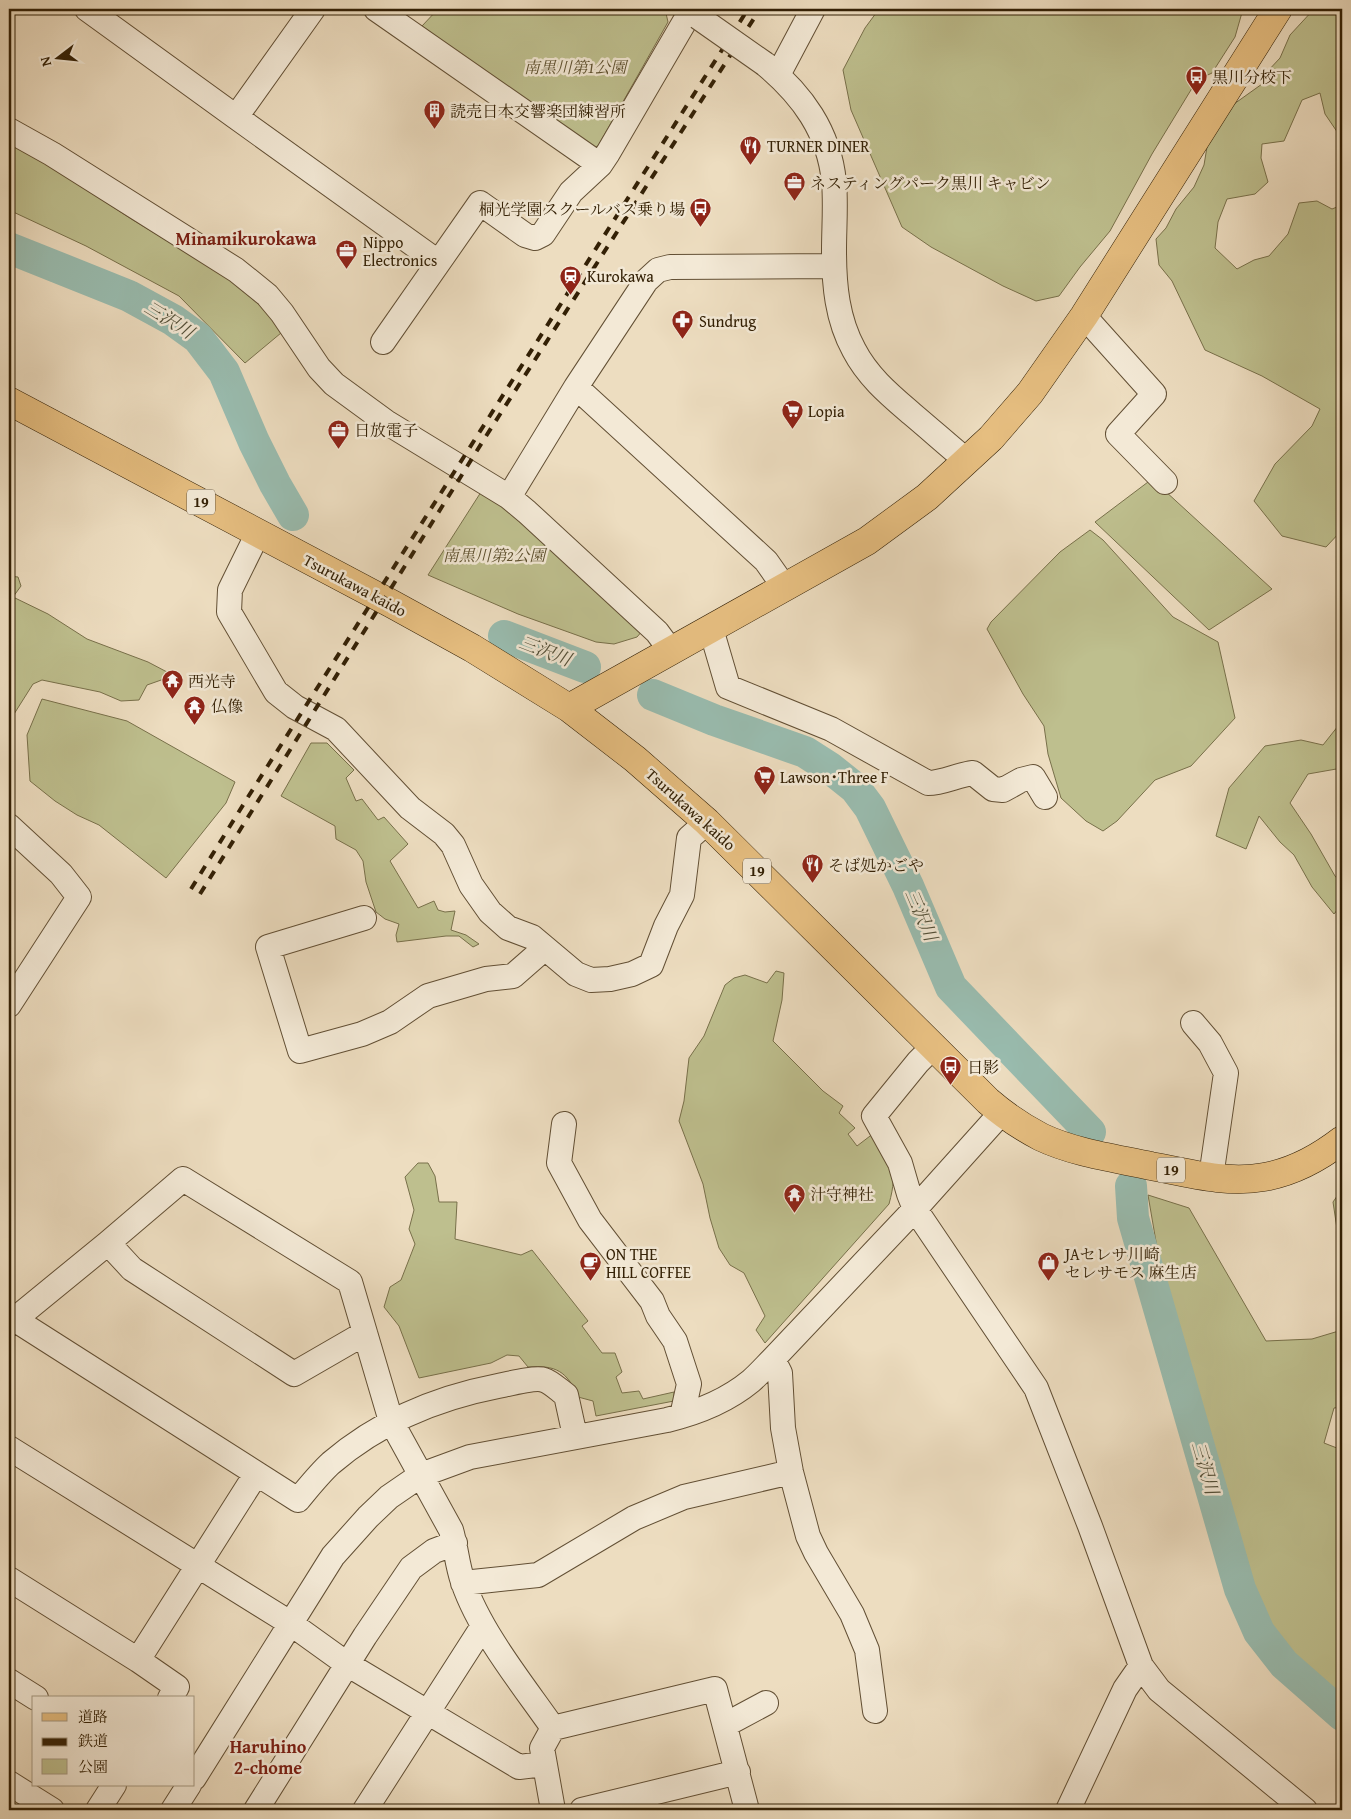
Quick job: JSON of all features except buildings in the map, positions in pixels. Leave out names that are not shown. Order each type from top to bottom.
[{"type":"main road","points":[[569,708],[785,588],[880,532],[927,497],[991,438],[1030,393],[1084,316],[1278,9]]},
{"type":"main road","name":"Tsurukawa kaido","points":[[11,407],[258,533],[472,648],[569,708],[635,759],[707,822],[988,1101],[1018,1124],[1042,1137],[1096,1155],[1212,1177],[1237,1179],[1264,1178],[1289,1170],[1312,1160],[1342,1140]]},
{"type":"street","points":[[87,9],[438,262]]},
{"type":"street","points":[[236,117],[313,9]]},
{"type":"street","points":[[376,9],[600,165]]},
{"type":"street","points":[[771,69],[813,9]]},
{"type":"street","points":[[383,342],[480,203],[525,235],[536,238],[542,234],[572,192],[600,165],[692,12],[771,69],[808,108],[817,123],[831,163],[834,182],[836,295],[842,323],[854,350],[867,372],[883,388],[967,461]]},
{"type":"street","points":[[9,130],[52,154],[236,270],[267,295],[282,313],[319,368],[334,384],[386,422],[509,497],[657,632],[671,651]]},
{"type":"street","points":[[509,497],[576,387],[646,281],[658,270],[670,267],[834,266]]},
{"type":"street","points":[[1084,316],[1154,394],[1118,434],[1165,482]]},
{"type":"street","points":[[576,387],[766,561],[785,588]]},
{"type":"street","points":[[258,533],[230,590],[229,612],[276,692],[295,707],[336,729],[410,808],[444,834],[453,845],[471,886],[490,912],[508,928],[532,937],[576,974],[590,980],[610,979],[632,974],[650,965],[666,926],[682,895],[689,838],[707,822]]},
{"type":"street","points":[[712,629],[728,687],[831,730],[928,783],[936,783],[958,775],[973,773],[993,789],[1003,790],[1021,780],[1033,777],[1045,797]]},
{"type":"street","points":[[9,826],[62,874],[79,897],[12,991]]},
{"type":"street","points":[[364,918],[268,947],[300,1051],[362,1034],[390,1022],[428,996],[486,979],[513,976],[545,948]]},
{"type":"street","points":[[1193,1023],[1210,1043],[1226,1073],[1212,1177]]},
{"type":"street","points":[[934,1046],[918,1062],[874,1116],[900,1163],[915,1209],[1036,1388],[1090,1526],[1141,1666],[1159,1690],[1305,1810]]},
{"type":"street","points":[[195,1776],[333,1556],[389,1497],[421,1475],[470,1457],[682,1416],[722,1400],[750,1382],[773,1359],[915,1209],[1002,1112]]},
{"type":"street","points":[[564,1124],[559,1163],[590,1220],[652,1301],[658,1316],[675,1341],[689,1384],[682,1416]]},
{"type":"street","points":[[553,1728],[483,1626],[463,1583],[456,1560],[455,1543],[451,1530],[391,1421],[350,1282],[183,1178],[108,1243],[11,1322],[298,1500],[330,1465],[352,1446],[391,1421],[427,1405],[468,1392],[521,1382],[544,1380],[566,1395],[574,1436]]},
{"type":"street","points":[[108,1243],[132,1269],[294,1374],[365,1333]]},
{"type":"street","points":[[773,1359],[780,1373],[783,1428],[791,1472],[808,1536],[852,1614],[867,1650],[875,1711]]},
{"type":"street","points":[[9,1448],[290,1624],[347,1664],[519,1767],[544,1764]]},
{"type":"street","points":[[463,1583],[538,1575],[634,1518],[676,1501],[791,1472]]},
{"type":"street","points":[[138,1660],[256,1474]]},
{"type":"street","points":[[256,1810],[347,1664],[411,1568],[434,1551],[455,1543]]},
{"type":"street","points":[[9,1579],[138,1660],[177,1687],[171,1696]]},
{"type":"street","points":[[364,1810],[483,1626]]},
{"type":"street","points":[[1068,1810],[1125,1689],[1141,1666]]},
{"type":"street","points":[[9,1681],[33,1696]]},
{"type":"street","points":[[553,1810],[542,1748],[553,1728],[715,1689],[747,1810]]},
{"type":"street","points":[[725,1725],[766,1703]]},
{"type":"street","points":[[582,1810],[738,1772]]},
{"type":"street","points":[[9,1783],[52,1810]]},
{"type":"street","points":[[98,1810],[113,1786]]},
{"type":"street","points":[[173,1810],[188,1786]]},
{"type":"green space","name":"南黒川第1公園","points":[[438,9],[665,9],[668,22],[598,146],[590,150],[422,26]]},
{"type":"green space","points":[[879,9],[1243,9],[1235,37],[1212,73],[1197,80],[1152,154],[1110,231],[1059,296],[1036,301],[1003,286],[931,247],[902,227],[851,110],[843,70],[865,28]]},
{"type":"green space","points":[[1314,9],[1342,9],[1342,139],[1325,114],[1320,93],[1302,100],[1284,141],[1262,144],[1261,158],[1268,182],[1255,194],[1227,199],[1218,222],[1215,248],[1237,269],[1254,260],[1269,256],[1288,234],[1299,203],[1317,201],[1332,209],[1342,205],[1342,530],[1326,547],[1282,536],[1254,501],[1275,464],[1312,426],[1320,409],[1262,376],[1205,350],[1172,281],[1159,265],[1156,239],[1166,228],[1176,209],[1194,187],[1204,165],[1207,147],[1227,109],[1262,84],[1266,73],[1280,58],[1290,35]]},
{"type":"green space","points":[[9,142],[26,150],[133,220],[225,276],[287,328],[245,363],[179,296],[86,246],[9,210]]},
{"type":"green space","points":[[1152,479],[1272,589],[1209,630],[1095,522]]},
{"type":"green space","name":"南黒川第2公園","points":[[481,492],[502,505],[643,630],[637,637],[614,644],[596,642],[518,614],[428,575]]},
{"type":"green space","points":[[1090,530],[1103,540],[1173,617],[1218,642],[1235,718],[1191,766],[1155,780],[1117,821],[1103,831],[1086,821],[1061,798],[1048,754],[1044,726],[1023,694],[987,629],[991,622],[1060,552]]},
{"type":"green space","points":[[9,576],[18,577],[21,586],[13,597],[48,614],[87,639],[148,662],[167,672],[164,679],[147,685],[139,700],[121,701],[100,692],[42,680],[33,684],[9,722]]},
{"type":"green space","points":[[42,699],[127,721],[235,782],[226,803],[166,878],[99,825],[77,815],[55,801],[30,781],[27,735]]},
{"type":"green space","points":[[1342,721],[1342,768],[1308,774],[1290,803],[1311,834],[1335,876],[1342,884],[1342,904],[1334,914],[1312,887],[1294,855],[1280,842],[1259,816],[1246,849],[1216,836],[1229,788],[1265,746],[1301,740],[1323,745]]},
{"type":"green space","points":[[311,743],[327,743],[354,770],[346,778],[356,801],[362,799],[378,820],[384,817],[408,844],[390,861],[418,908],[434,901],[438,910],[445,912],[455,911],[451,930],[466,935],[479,944],[473,947],[459,936],[397,942],[396,935],[399,924],[385,919],[376,912],[366,882],[363,861],[356,850],[336,839],[335,826],[281,796]]},
{"type":"green space","points":[[776,971],[784,973],[782,1000],[773,1041],[823,1091],[843,1106],[839,1113],[855,1128],[848,1134],[857,1146],[874,1133],[891,1166],[893,1182],[889,1204],[765,1343],[756,1330],[765,1316],[744,1273],[730,1265],[719,1248],[703,1184],[679,1121],[684,1101],[689,1058],[704,1036],[725,985],[734,978],[745,975],[767,983]]},
{"type":"green space","points":[[418,1163],[428,1163],[435,1176],[439,1202],[457,1202],[455,1239],[521,1255],[532,1250],[588,1321],[582,1326],[602,1353],[615,1353],[622,1372],[616,1377],[622,1393],[639,1391],[643,1399],[674,1392],[674,1401],[596,1416],[593,1401],[578,1397],[565,1376],[546,1367],[528,1367],[519,1356],[507,1355],[491,1363],[419,1378],[399,1326],[384,1307],[390,1287],[401,1280],[415,1244],[409,1229],[414,1210],[405,1177]]},
{"type":"green space","points":[[1342,1189],[1342,1249],[1339,1242],[1333,1202]]},
{"type":"green space","points":[[1148,1195],[1189,1208],[1266,1341],[1312,1339],[1342,1330],[1342,1407],[1334,1408],[1324,1443],[1342,1450],[1342,1699],[1276,1646],[1201,1504]]},
{"type":"waterway","name":"三沢川","points":[[9,248],[129,296],[173,320],[198,338],[224,372],[254,442],[293,515]]},
{"type":"waterway","name":"三沢川","points":[[504,636],[585,667]]},
{"type":"waterway","name":"三沢川","points":[[653,695],[714,720],[805,752],[830,768],[855,788],[870,808],[908,886],[951,987],[1090,1132]]},
{"type":"waterway","name":"三沢川","points":[[1131,1186],[1133,1218],[1240,1589],[1259,1632],[1284,1664],[1342,1715]]},
{"type":"railway","points":[[191,889],[748,9]]},
{"type":"railway","points":[[200,894],[488,433],[760,9]]},
{"type":"place","name":"黒川分校下","points":[[1196,96]]},
{"type":"place","name":"読売日本交響楽団練習所","points":[[434,130]]},
{"type":"place","name":"TURNER DINER","points":[[751,165]]},
{"type":"place","name":"ネスティングパーク黒川 キャビン","points":[[794,202]]},
{"type":"place","name":"桐光学園スクールバス乗り場","points":[[701,228]]},
{"type":"place","name":"Nippo Electronics","points":[[347,270]]},
{"type":"place","name":"Kurokawa","points":[[571,295]]},
{"type":"place","name":"Sundrug","points":[[683,340]]},
{"type":"place","name":"Lopia","points":[[792,430]]},
{"type":"place","name":"日放電子","points":[[338,449]]},
{"type":"place","name":"西光寺","points":[[172,700]]},
{"type":"place","name":"仏像","points":[[195,725]]},
{"type":"place","name":"Lawson･Three F","points":[[764,796]]},
{"type":"place","name":"そば処かごや","points":[[812,884]]},
{"type":"place","name":"日影","points":[[951,1086]]},
{"type":"place","name":"汁守神社","points":[[794,1213]]},
{"type":"place","name":"ON THE HILL COFFEE","points":[[590,1282]]},
{"type":"place","name":"JAセレサ川崎 セレサモス 麻生店","points":[[1049,1282]]},
{"type":"district","name":"Minamikurokawa","points":[[246,239]]},
{"type":"district","name":"Haruhino 2-chome","points":[[268,1757]]}]
